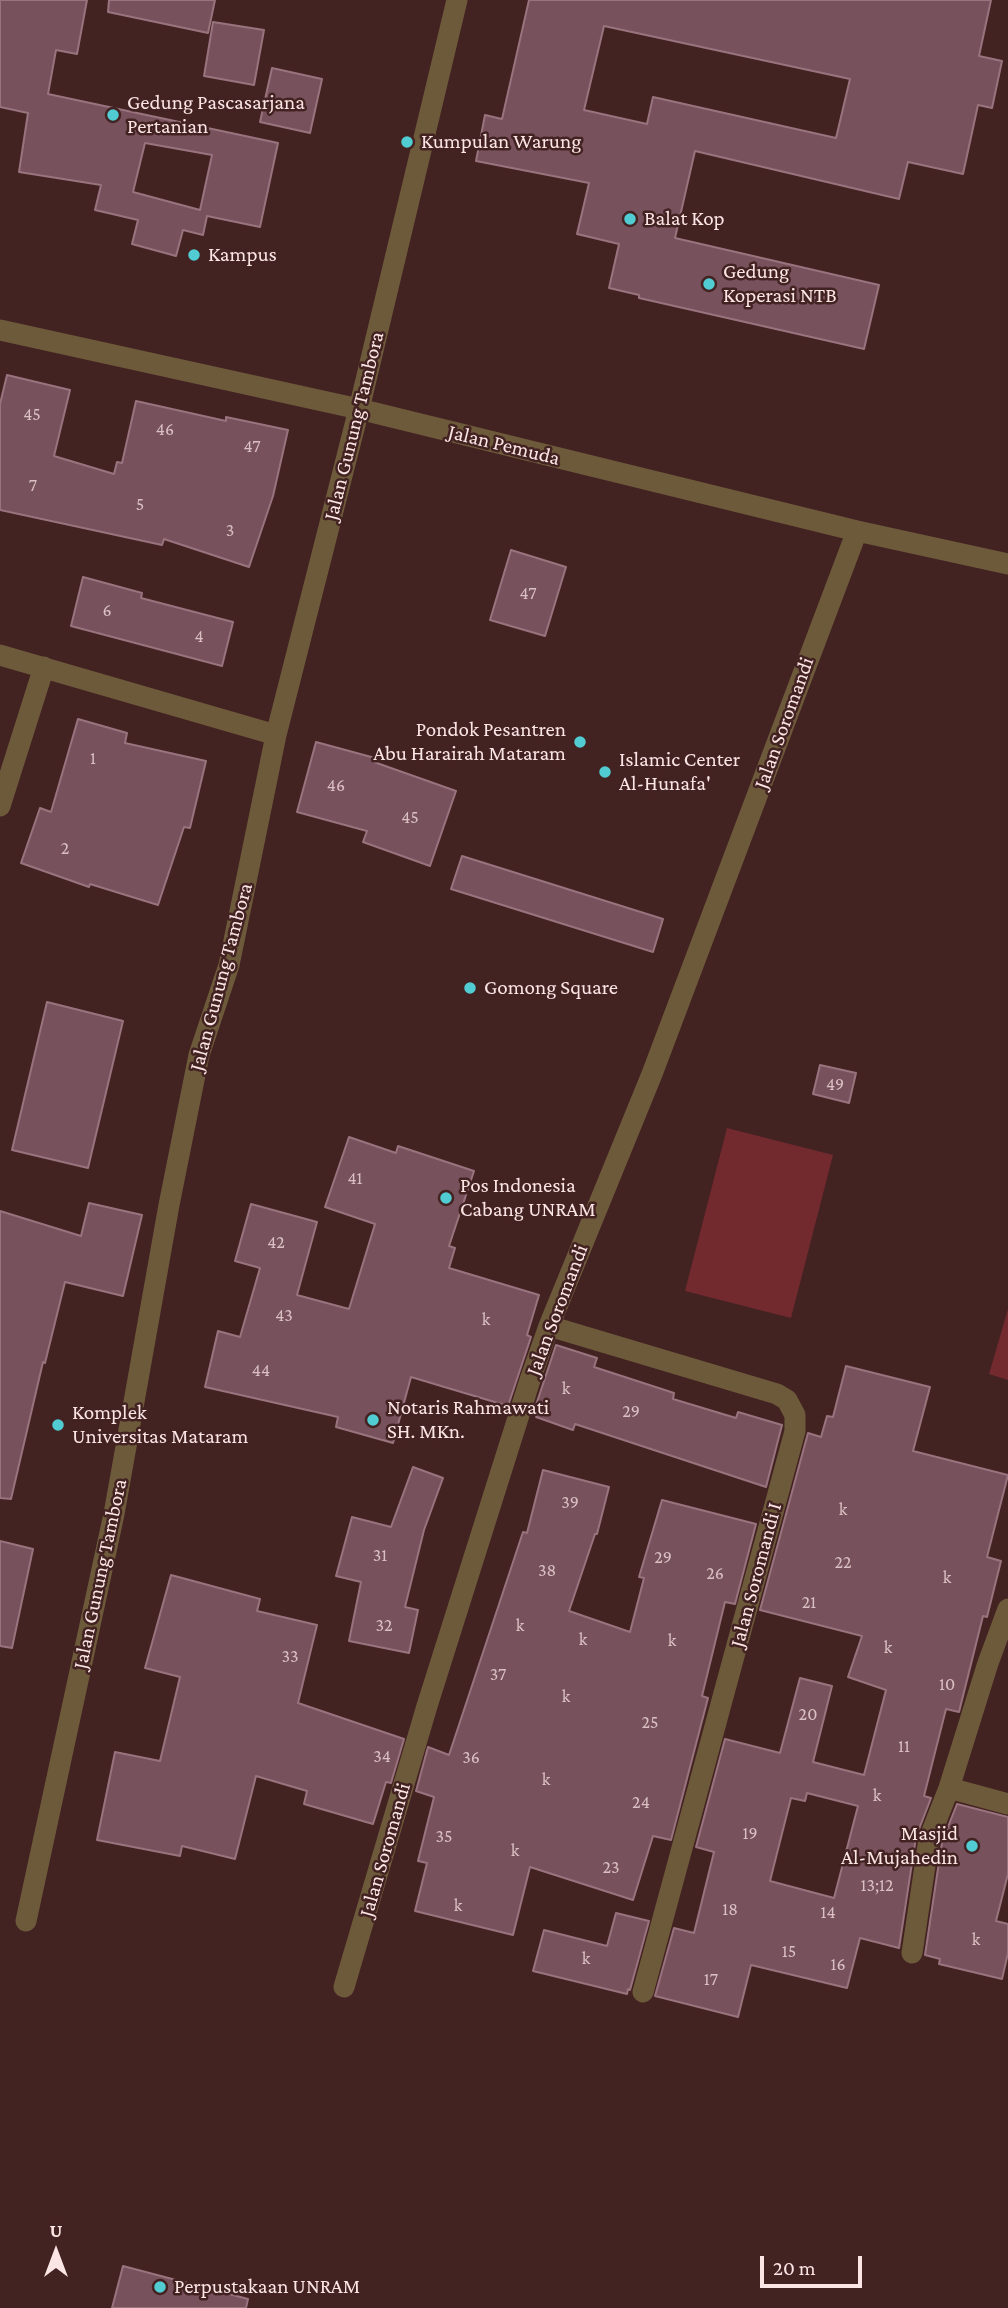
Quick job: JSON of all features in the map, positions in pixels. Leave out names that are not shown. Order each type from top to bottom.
[{"type":"street","name":"Jalan Gunung Tambora","points":[[26,1921],[114,1514],[169,1205],[199,1055],[229,965],[276,735],[359,410],[457,0]]},
{"type":"street","name":"Jalan Pemuda","points":[[0,330],[359,410],[857,531],[1008,564]]},
{"type":"street","name":"Jalan Soromandi","points":[[344,1987],[427,1706],[549,1326],[657,1061],[857,531]]},
{"type":"street","points":[[0,655],[276,735]]},
{"type":"street","points":[[0,806],[44,667]]},
{"type":"street","name":"Jalan Soromandi I","points":[[549,1326],[777,1394],[787,1400],[795,1415],[795,1431],[643,1992]]},
{"type":"street","points":[[912,1953],[929,1839],[949,1788],[1008,1609]]},
{"type":"street","points":[[949,1788],[1008,1804]]},
{"type":"shaded area","points":[[727,1128],[833,1155],[791,1318],[685,1291]]},
{"type":"shaded area","points":[[1008,1309],[1008,1380],[989,1374]]},
{"type":"building","points":[[0,0],[87,0],[77,54],[56,50],[48,94],[278,143],[260,227],[207,216],[203,235],[183,230],[176,256],[132,244],[138,220],[95,210],[101,185],[19,172],[28,113],[0,107]],"holes":[[[145,143],[212,155],[200,210],[133,192]]]},
{"type":"building","points":[[109,0],[215,0],[208,33],[108,12]]},
{"type":"building","points":[[529,0],[991,0],[979,56],[1002,61],[992,108],[978,105],[963,174],[908,162],[899,199],[695,151],[675,238],[879,285],[864,349],[639,298],[639,295],[609,288],[619,244],[577,234],[589,183],[476,161],[485,115],[502,119]],"holes":[[[604,26],[850,79],[836,138],[653,97],[647,124],[584,110]]]},
{"type":"building","points":[[213,22],[264,30],[254,85],[204,76]]},
{"type":"building","points":[[272,68],[322,79],[310,133],[260,122]]},
{"type":"building","points":[[7,375],[70,390],[54,456],[114,474],[117,462],[122,463],[136,401],[226,421],[226,417],[288,430],[273,496],[249,567],[164,539],[162,545],[0,510],[0,404]]},
{"type":"building","points":[[511,550],[566,567],[545,636],[490,620]]},
{"type":"building","points":[[83,577],[142,593],[141,598],[233,622],[222,666],[71,626]]},
{"type":"building","points":[[78,719],[127,733],[125,743],[206,761],[190,828],[184,827],[158,905],[90,884],[89,887],[21,863],[40,808],[51,812]]},
{"type":"building","points":[[316,742],[375,758],[374,762],[456,791],[430,866],[363,842],[367,831],[297,812]]},
{"type":"building","points":[[462,856],[663,919],[653,952],[451,889]]},
{"type":"building","points":[[47,1002],[123,1021],[88,1168],[12,1150]]},
{"type":"building","points":[[820,1065],[856,1073],[849,1103],[813,1094]]},
{"type":"building","points":[[349,1137],[396,1153],[398,1146],[474,1171],[449,1246],[455,1248],[449,1268],[539,1295],[527,1335],[531,1337],[508,1406],[411,1377],[393,1443],[336,1427],[338,1417],[205,1387],[218,1331],[240,1337],[260,1268],[235,1261],[251,1204],[317,1222],[297,1295],[349,1309],[375,1224],[325,1207]]},
{"type":"building","points":[[89,1203],[142,1215],[123,1296],[65,1282],[11,1499],[0,1498],[0,1211],[81,1236]]},
{"type":"building","points":[[556,1345],[597,1358],[594,1367],[674,1393],[673,1399],[736,1418],[738,1412],[782,1425],[766,1487],[575,1424],[573,1430],[536,1417],[537,1415],[533,1414]]},
{"type":"building","points":[[846,1366],[930,1387],[913,1451],[1008,1475],[987,1557],[1001,1561],[987,1617],[983,1616],[959,1712],[946,1709],[924,1796],[931,1798],[916,1837],[899,1948],[860,1938],[847,1988],[751,1965],[738,2017],[655,1996],[674,1928],[694,1933],[714,1852],[696,1847],[725,1739],[780,1753],[800,1678],[832,1686],[813,1762],[864,1775],[886,1690],[848,1677],[862,1636],[760,1610],[808,1433],[821,1437],[827,1416],[833,1417]],"holes":[[[807,1793],[858,1806],[834,1898],[770,1881],[791,1798],[805,1801]]]},
{"type":"building","points":[[413,1467],[443,1478],[424,1530],[405,1607],[418,1610],[409,1653],[349,1641],[361,1582],[336,1576],[352,1517],[391,1527]]},
{"type":"building","points":[[543,1470],[609,1487],[597,1534],[569,1611],[630,1632],[644,1578],[639,1577],[662,1500],[756,1524],[735,1604],[725,1602],[702,1696],[708,1698],[671,1840],[653,1836],[633,1900],[530,1867],[513,1935],[415,1911],[427,1863],[418,1861],[434,1797],[416,1791],[428,1747],[449,1755],[523,1532],[527,1533]]},
{"type":"building","points":[[0,1541],[33,1549],[12,1648],[0,1646]]},
{"type":"building","points":[[171,1575],[260,1599],[257,1611],[317,1625],[298,1703],[404,1739],[391,1783],[386,1782],[373,1824],[304,1804],[307,1791],[256,1776],[235,1859],[182,1846],[180,1856],[97,1840],[115,1752],[160,1761],[180,1677],[145,1668]]},
{"type":"building","points":[[957,1804],[1008,1817],[1008,1874],[996,1921],[1008,1924],[1008,1953],[1002,1979],[939,1964],[940,1959],[925,1955],[942,1842]]},
{"type":"building","points":[[616,1913],[649,1921],[627,1994],[533,1971],[544,1930],[607,1946]]},
{"type":"building","name":"Perpustakaan UNRAM","points":[[123,2266],[248,2299],[246,2308],[112,2308]]},
{"type":"place","name":"Gedung Pascasarjana Pertanian","points":[[113,115]]},
{"type":"place","name":"Kumpulan Warung","points":[[407,142]]},
{"type":"place","name":"Balat Kop","points":[[630,219]]},
{"type":"place","name":"Kampus","points":[[194,255]]},
{"type":"place","name":"Gedung Koperasi NTB","points":[[709,284]]},
{"type":"place","name":"Pondok Pesantren Abu Harairah Mataram","points":[[580,742]]},
{"type":"place","name":"Islamic Center Al-Hunafa'","points":[[605,772]]},
{"type":"place","name":"Gomong Square","points":[[470,988]]},
{"type":"place","name":"Pos Indonesia Cabang UNRAM","points":[[446,1198]]},
{"type":"place","name":"Notaris Rahmawati SH. MKn.","points":[[373,1420]]},
{"type":"place","name":"Komplek Universitas Mataram","points":[[58,1425]]},
{"type":"place","name":"Masjid Al-Mujahedin","points":[[972,1846]]},
{"type":"place","name":"Perpustakaan UNRAM","points":[[160,2287]]}]
